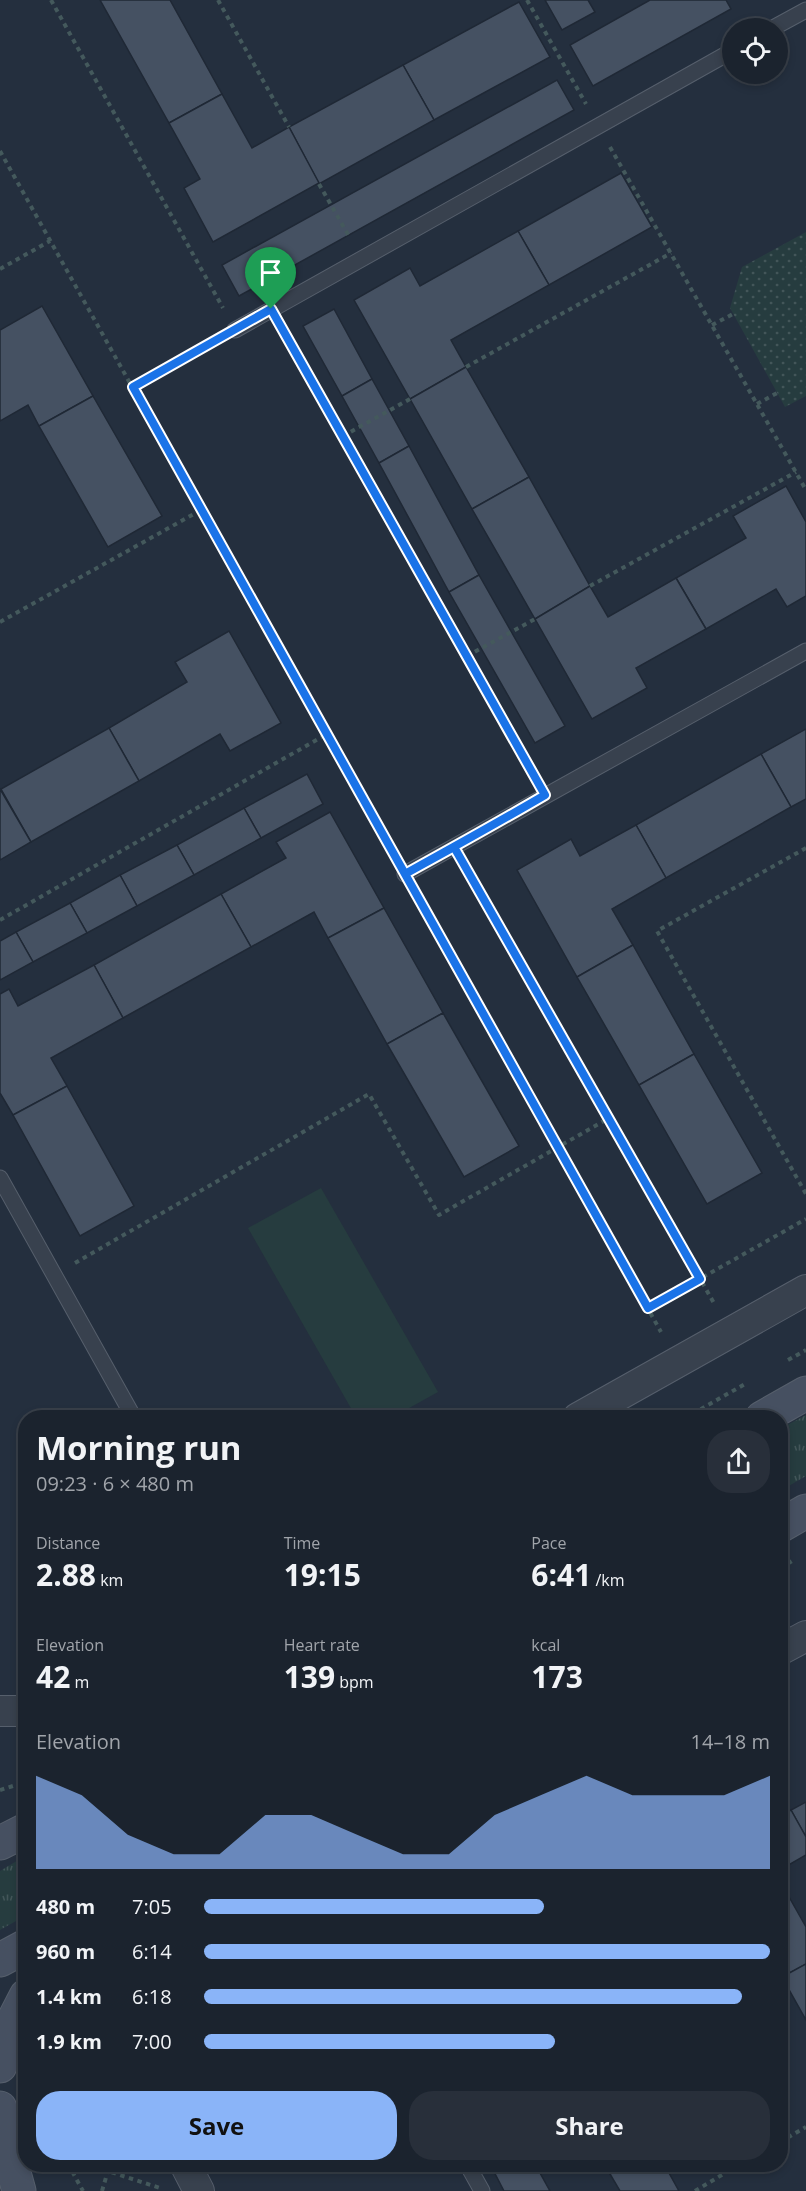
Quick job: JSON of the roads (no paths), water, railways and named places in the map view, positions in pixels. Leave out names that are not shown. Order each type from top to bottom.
[{"type":"street","points":[[592,1410],[806,1290]]},
{"type":"street","points":[[776,1410],[806,1393]]},
{"type":"street","points":[[788,1521],[806,1511]]},
{"type":"street","points":[[788,1646],[806,1636]]},
{"type":"street","points":[[0,1711],[18,1711]]},
{"type":"street","points":[[0,1832],[18,1831]]},
{"type":"street","points":[[0,1843],[18,1834]]},
{"type":"street","points":[[0,1960],[18,1950]]},
{"type":"street","points":[[0,2066],[11,2025],[18,2011]]},
{"type":"street","points":[[0,2108],[3,2133],[19,2191]]},
{"type":"street","points":[[0,2172],[10,2191]]},
{"type":"street","points":[[189,2172],[199,2191]]},
{"type":"lane","points":[[788,20],[806,10]]},
{"type":"lane","points":[[235,330],[722,57]]},
{"type":"lane","points":[[405,874],[806,651]]},
{"type":"lane","points":[[0,1178],[130,1410]]},
{"type":"lane","points":[[471,2172],[482,2191]]}]
